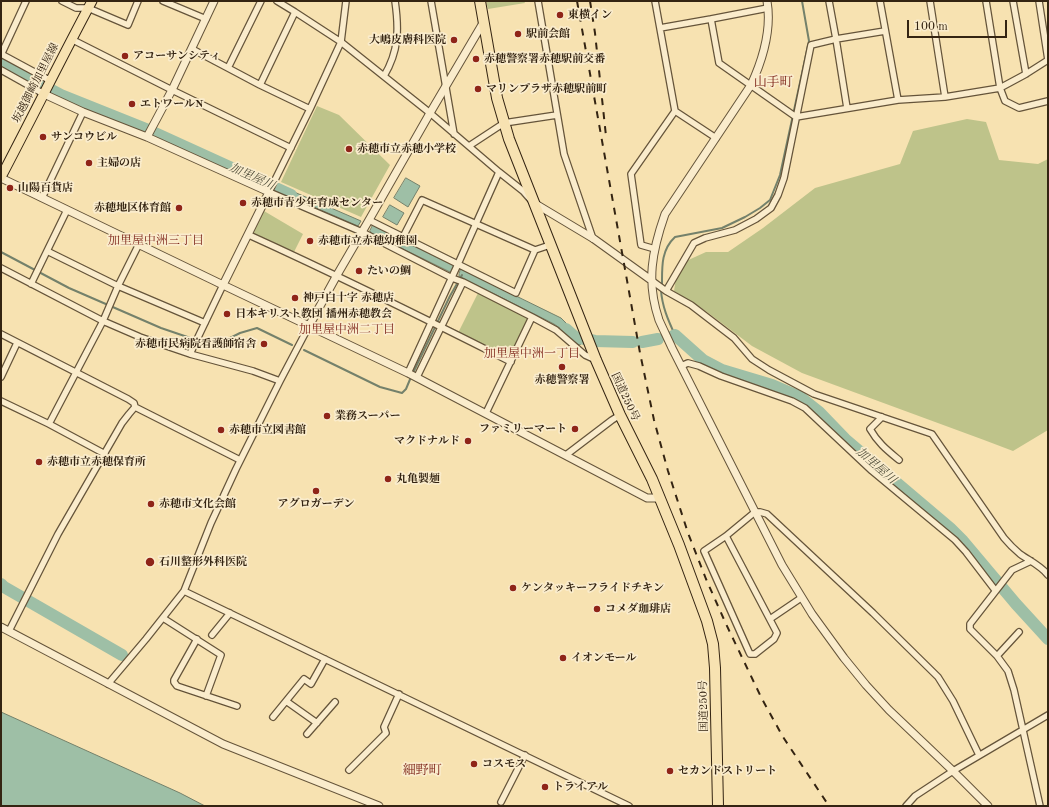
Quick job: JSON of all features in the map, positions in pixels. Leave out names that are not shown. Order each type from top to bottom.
[{"type":"highway","name":"国道250号","points":[[480,1],[497,98],[509,139],[594,355],[620,415],[652,479],[705,614],[713,644],[715,668],[718,806]]},
{"type":"main road","name":"坂越御崎加里屋線","points":[[1,178],[71,39],[90,5]]},
{"type":"street","points":[[26,1],[1,54],[51,81]]},
{"type":"street","points":[[62,1],[76,8],[90,5],[128,25],[138,1]]},
{"type":"street","points":[[163,1],[206,19]]},
{"type":"street","points":[[147,137],[172,90],[214,1]]},
{"type":"street","points":[[228,68],[261,1]]},
{"type":"street","points":[[277,1],[341,42],[430,113],[523,191],[533,202],[594,239],[666,291],[690,305],[734,338],[752,359],[769,370],[814,394],[932,434],[1011,547],[1044,570],[1048,575]]},
{"type":"street","points":[[190,354],[310,109],[341,42],[346,1]]},
{"type":"street","points":[[384,76],[395,52],[397,38],[395,1]]},
{"type":"street","points":[[430,1],[454,134]]},
{"type":"street","points":[[538,1],[564,154],[594,239]]},
{"type":"street","points":[[654,249],[641,244],[631,174],[675,111],[655,1]]},
{"type":"street","points":[[829,1],[847,108]]},
{"type":"street","points":[[880,1],[898,100]]},
{"type":"street","points":[[930,1],[945,97]]},
{"type":"street","points":[[986,1],[1000,88],[1005,101],[1020,108],[1048,101]]},
{"type":"street","points":[[1014,1],[1026,74]]},
{"type":"street","points":[[711,19],[719,63],[796,117],[898,100],[945,97],[1000,88],[1048,60],[1039,1]]},
{"type":"street","points":[[660,28],[711,19],[768,4],[768,28],[764,49],[751,86],[665,214],[659,231],[654,249],[651,280],[652,295],[660,321],[672,348],[782,565],[801,598],[827,636],[889,710],[987,805]]},
{"type":"street","points":[[260,85],[295,12]]},
{"type":"street","points":[[108,684],[184,591],[211,523],[240,460],[280,381],[337,275],[483,23]]},
{"type":"street","points":[[666,291],[694,243],[705,238],[735,230],[756,219],[771,208],[778,195],[784,178],[811,45],[836,39],[885,31]]},
{"type":"street","points":[[71,39],[291,148]]},
{"type":"street","points":[[192,49],[260,85],[310,109]]},
{"type":"street","points":[[1,70],[44,94],[83,112],[147,137],[269,192],[363,231],[556,330],[585,355],[594,355]]},
{"type":"street","points":[[675,111],[716,138]]},
{"type":"street","points":[[42,198],[83,112]]},
{"type":"street","points":[[469,146],[504,124],[557,115]]},
{"type":"street","points":[[413,375],[441,326],[457,279],[458,265],[499,172]]},
{"type":"street","points":[[1,178],[413,375],[647,498],[660,498]]},
{"type":"street","points":[[402,236],[422,200],[535,250],[550,245]]},
{"type":"street","points":[[31,284],[67,210]]},
{"type":"street","points":[[368,221],[402,236],[516,293],[535,250]]},
{"type":"street","points":[[249,235],[337,275],[511,362]]},
{"type":"street","points":[[49,424],[103,321],[118,286],[139,244]]},
{"type":"street","points":[[47,251],[118,286],[205,323]]},
{"type":"street","points":[[1,268],[103,321],[140,336],[190,354],[253,371],[280,381]]},
{"type":"street","points":[[413,375],[432,322],[457,279]]},
{"type":"street","points":[[486,413],[532,317]]},
{"type":"street","points":[[1,334],[128,399],[134,403],[135,407],[240,460]]},
{"type":"street","points":[[1,377],[17,343]]},
{"type":"street","points":[[681,366],[688,363],[699,366],[721,376],[792,401],[805,408],[872,471],[955,540],[996,589]]},
{"type":"street","points":[[1,402],[49,424],[106,454]]},
{"type":"street","points":[[9,631],[58,534],[106,454],[122,423],[135,407]]},
{"type":"street","points":[[566,455],[620,415]]},
{"type":"street","points":[[882,417],[870,429],[875,439],[899,460]]},
{"type":"street","points":[[726,536],[776,631],[776,637],[755,654],[750,654],[704,551],[726,536],[756,512],[760,512],[767,514],[873,613],[938,677],[953,701],[979,755]]},
{"type":"street","points":[[1031,561],[1012,570],[1003,580],[970,624],[970,629],[997,656],[1008,671],[1014,690],[1040,806]]},
{"type":"street","points":[[184,591],[629,806]]},
{"type":"street","points":[[770,619],[801,598]]},
{"type":"street","points":[[212,635],[230,613]]},
{"type":"street","points":[[163,618],[221,655],[206,696]]},
{"type":"street","points":[[1,627],[223,744],[379,806]]},
{"type":"street","points":[[997,656],[1019,632]]},
{"type":"street","points":[[197,639],[174,682],[177,686],[237,706]]},
{"type":"street","points":[[273,717],[304,679],[311,684],[325,659]]},
{"type":"street","points":[[349,770],[386,733],[384,727],[399,694]]},
{"type":"street","points":[[286,701],[317,723]]},
{"type":"street","points":[[308,734],[335,702]]},
{"type":"street","points":[[906,806],[915,796],[953,771],[1048,715]]},
{"type":"street","points":[[501,802],[525,755]]},
{"type":"shaded area","points":[[486,1],[524,1],[525,3],[488,9]]},
{"type":"shaded area","points":[[317,106],[339,115],[390,165],[361,217],[281,182]]},
{"type":"shaded area","points":[[967,119],[986,122],[999,160],[1038,164],[1048,159],[1048,430],[1013,451],[802,373],[752,346],[707,312],[674,291],[676,278],[684,262],[706,252],[728,252],[763,228],[815,188],[900,164],[913,131]]},
{"type":"shaded area","points":[[406,178],[420,186],[408,207],[394,198]]},
{"type":"shaded area","points":[[278,185],[361,221],[358,226],[277,191],[276,189]]},
{"type":"shaded area","points":[[390,205],[404,213],[397,225],[383,217]]},
{"type":"shaded area","points":[[264,211],[303,234],[294,252],[253,234]]},
{"type":"shaded area","points":[[373,225],[455,265],[452,273],[371,233],[370,231]]},
{"type":"shaded area","points":[[461,269],[561,318],[576,333],[581,344],[579,345],[554,324],[459,276]]},
{"type":"shaded area","points":[[478,293],[527,317],[528,320],[510,356],[507,357],[458,333]]},
{"type":"shaded area","points":[[1,712],[180,793],[205,806],[1,806]]},
{"type":"waterway","points":[[662,285],[663,259],[667,247],[675,237],[722,228],[745,217],[770,200],[780,175],[809,41],[802,1]]},
{"type":"waterway","name":"加里屋川","points":[[1,63],[61,95],[146,129],[291,195]]},
{"type":"waterway","points":[[1,252],[69,288],[161,328],[214,346],[240,333],[257,328],[292,345]]},
{"type":"waterway","points":[[413,373],[450,296],[462,275]]},
{"type":"waterway","points":[[661,290],[666,313],[675,335]]},
{"type":"waterway","name":"加里屋川","points":[[566,329],[575,337],[595,341],[633,342]]},
{"type":"waterway","name":"加里屋川","points":[[673,336],[675,335],[703,360],[722,370],[772,385],[800,397],[819,412],[845,439],[950,528],[1048,639]]},
{"type":"waterway","name":"加里屋川","points":[[642,342],[658,339]]},
{"type":"waterway","points":[[304,350],[380,387],[402,393],[406,389],[411,377]]},
{"type":"waterway","points":[[1,584],[122,655]]},
{"type":"railway","points":[[577,1],[640,353],[654,420],[668,471],[688,533],[706,579],[762,699],[783,737],[829,806]]},
{"type":"railway","points":[[590,1],[606,136]]},
{"type":"place","name":"東横イン","points":[[560,15]]},
{"type":"place","name":"駅前会館","points":[[518,34]]},
{"type":"place","name":"大嶋皮膚科医院","points":[[454,40]]},
{"type":"place","name":"アコーサンシティ","points":[[125,56]]},
{"type":"place","name":"赤穂警察署赤穂駅前交番","points":[[476,59]]},
{"type":"place","name":"マリンプラザ赤穂駅前町","points":[[478,89]]},
{"type":"place","name":"エトワールN","points":[[132,104]]},
{"type":"place","name":"サンコウビル","points":[[43,137]]},
{"type":"place","name":"赤穂市立赤穂小学校","points":[[349,149]]},
{"type":"place","name":"主婦の店","points":[[89,163]]},
{"type":"place","name":"山陽百貨店","points":[[10,188]]},
{"type":"place","name":"赤穂市青少年育成センター","points":[[243,203]]},
{"type":"place","name":"赤穂地区体育館","points":[[179,208]]},
{"type":"place","name":"赤穂市立赤穂幼稚園","points":[[310,241]]},
{"type":"place","name":"たいの鯛","points":[[359,271]]},
{"type":"place","name":"神戸白十字 赤穂店","points":[[295,298]]},
{"type":"place","name":"日本キリスト教団 播州赤穂教会","points":[[227,314]]},
{"type":"place","name":"赤穂市民病院看護師宿舎","points":[[264,344]]},
{"type":"place","name":"赤穂警察署","points":[[562,367]]},
{"type":"place","name":"業務スーパー","points":[[327,416]]},
{"type":"place","name":"ファミリーマート","points":[[575,429]]},
{"type":"place","name":"赤穂市立図書館","points":[[221,430]]},
{"type":"place","name":"マクドナルド","points":[[468,441]]},
{"type":"place","name":"赤穂市立赤穂保育所","points":[[39,462]]},
{"type":"place","name":"丸亀製麺","points":[[388,479]]},
{"type":"place","name":"アグロガーデン","points":[[316,491]]},
{"type":"place","name":"赤穂市文化会館","points":[[151,504]]},
{"type":"place","name":"石川整形外科医院","points":[[150,562]]},
{"type":"place","name":"ケンタッキーフライドチキン","points":[[513,588]]},
{"type":"place","name":"コメダ珈琲店","points":[[597,609]]},
{"type":"place","name":"イオンモール","points":[[563,658]]},
{"type":"place","name":"コスモス","points":[[474,764]]},
{"type":"place","name":"セカンドストリート","points":[[670,771]]},
{"type":"place","name":"トライアル","points":[[545,787]]},
{"type":"district","name":"山手町","points":[[773,83]]},
{"type":"district","name":"加里屋中洲三丁目","points":[[156,241]]},
{"type":"district","name":"加里屋中洲二丁目","points":[[347,330]]},
{"type":"district","name":"加里屋中洲一丁目","points":[[532,354]]},
{"type":"district","name":"細野町","points":[[422,771]]}]
